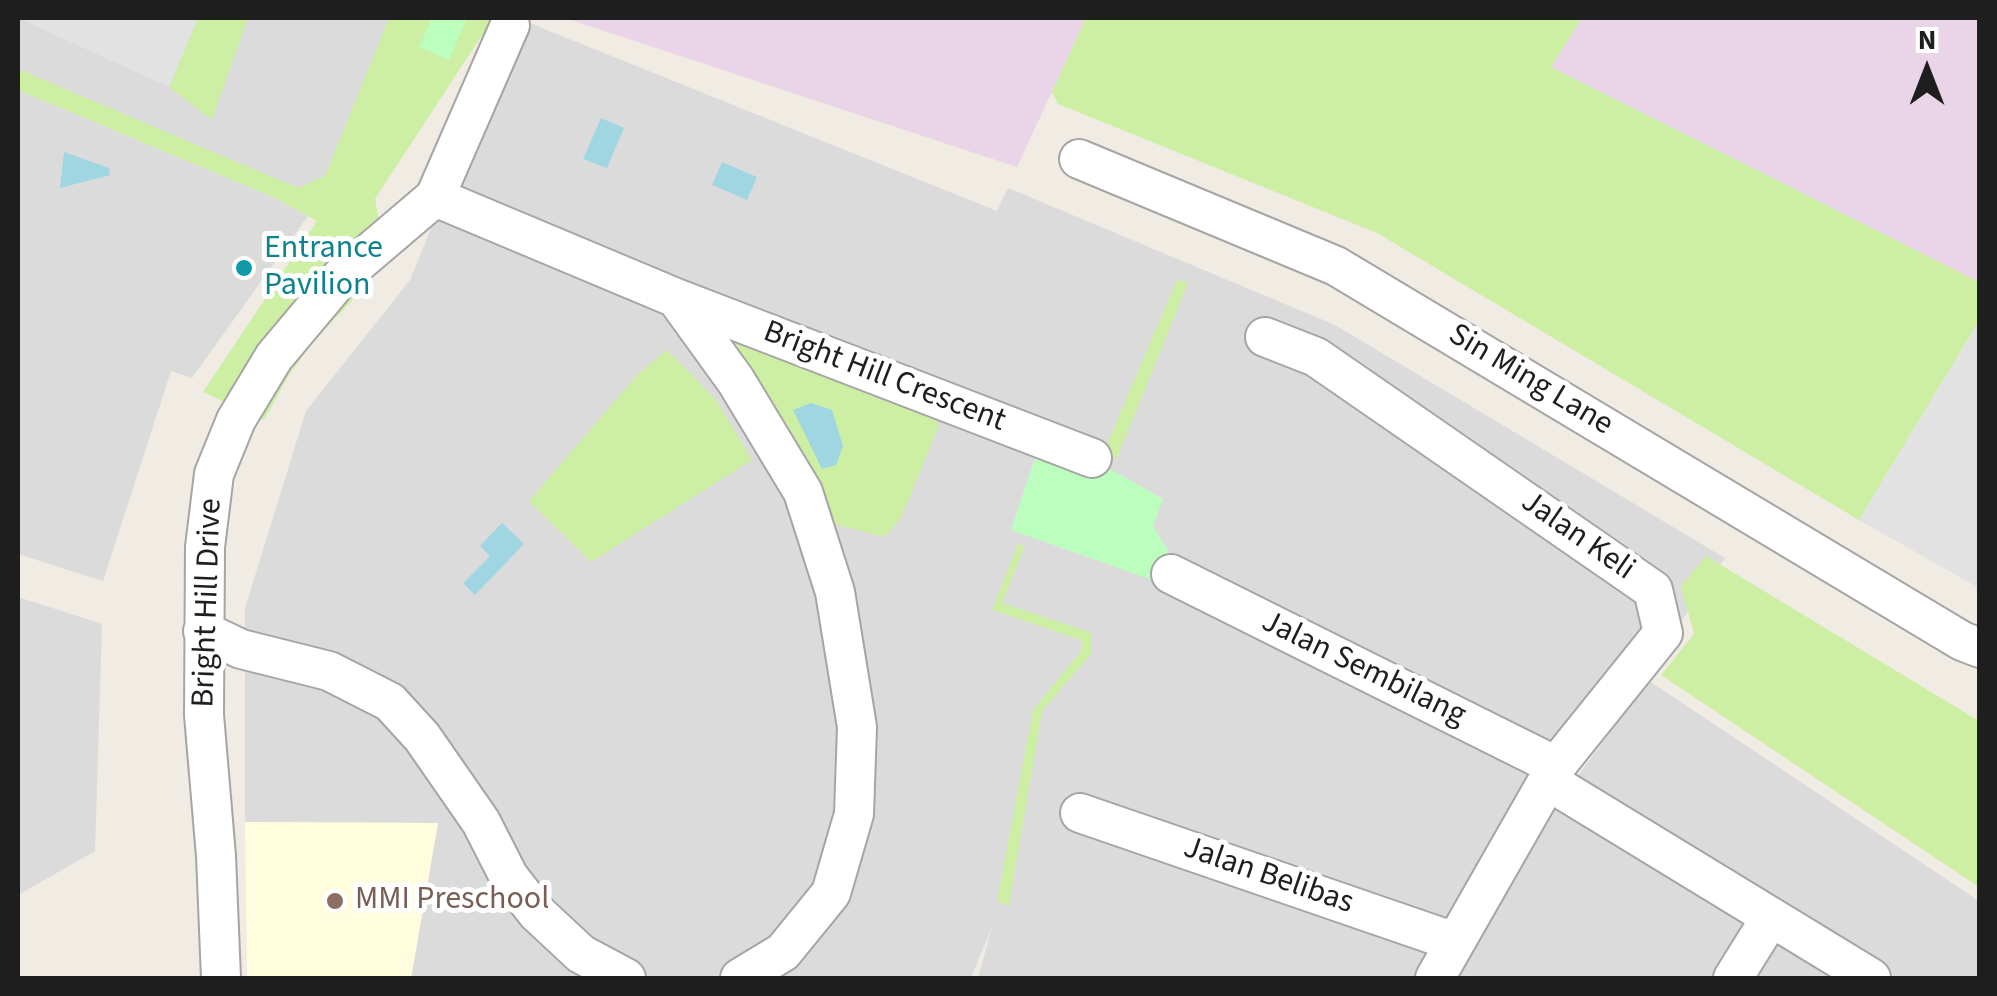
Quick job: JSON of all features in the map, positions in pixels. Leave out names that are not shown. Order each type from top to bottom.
[{"type":"street","name":"Bright Hill Drive","points":[[221,978],[204,715],[204,547],[214,474],[236,420],[274,358],[342,277],[435,198],[510,25]]},
{"type":"street","name":"Sin Ming Lane","points":[[1078,158],[1336,266],[1974,649]]},
{"type":"street","name":"Bright Hill Crescent","points":[[435,198],[676,298],[1092,458]]},
{"type":"street","name":"Bright Hill Crescent","points":[[676,298],[736,381],[802,492],[835,592],[857,727],[854,814],[830,893],[784,952],[740,978]]},
{"type":"street","name":"Jalan Keli","points":[[1265,337],[1316,356],[1653,590],[1663,633],[1552,773],[1435,978]]},
{"type":"street","name":"Jalan Sembilang","points":[[1171,574],[1552,773],[1870,978]]},
{"type":"street","points":[[203,631],[242,649],[330,671],[390,702],[422,737],[481,822],[509,877],[537,913],[581,954],[626,978]]},
{"type":"street","name":"Jalan Belibas","points":[[1080,813],[1455,942]]},
{"type":"street","points":[[1733,978],[1771,917]]},
{"type":"shaded area","points":[[18,18],[394,18],[311,210],[18,87]]},
{"type":"shaded area","points":[[18,18],[198,18],[169,87]]},
{"type":"shaded area","points":[[517,18],[997,211],[1008,188],[1335,325],[1725,558],[1519,857],[1648,680],[1979,901],[1979,978],[978,978],[992,927],[971,978],[411,978],[438,823],[245,822],[245,608],[306,411],[410,280]]},
{"type":"shaded area","points":[[565,18],[1086,18],[1017,167]]},
{"type":"shaded area","points":[[1582,18],[1979,18],[1979,282],[1550,67]]},
{"type":"shaded area","points":[[18,90],[273,197],[308,216],[192,378],[171,371],[103,581],[18,554]]},
{"type":"shaded area","points":[[1979,321],[1979,588],[1859,520]]},
{"type":"shaded area","points":[[18,597],[102,624],[95,851],[18,895]]},
{"type":"shaded area","name":"MMI Preschool","points":[[245,822],[438,823],[411,978],[247,978]]},
{"type":"green space","points":[[198,18],[248,18],[212,120],[169,87]]},
{"type":"green space","points":[[389,18],[505,18],[482,35],[375,199],[384,247],[351,302],[315,339],[289,375],[264,420],[203,392],[317,221],[273,197],[18,90],[18,69],[298,188],[325,176]]},
{"type":"green space","points":[[432,18],[467,18],[449,60],[419,47]]},
{"type":"green space","points":[[1086,18],[1582,18],[1551,67],[1979,282],[1979,321],[1859,520],[1377,233],[1058,104],[1052,92]]},
{"type":"green space","points":[[1177,280],[1188,283],[1117,458],[1104,451]]},
{"type":"green space","points":[[750,338],[929,413],[939,425],[901,518],[885,537],[822,521],[733,351]]},
{"type":"green space","points":[[667,350],[716,400],[752,460],[591,562],[529,501],[638,374]]},
{"type":"green space","points":[[1041,440],[1092,459],[1163,499],[1153,526],[1169,552],[1155,581],[1011,530]]},
{"type":"green space","points":[[1019,542],[1024,548],[1002,603],[1092,633],[1092,653],[1042,711],[1009,906],[997,901],[1033,710],[1081,651],[1081,640],[992,610]]},
{"type":"green space","points":[[1706,556],[1979,721],[1979,887],[1661,675],[1694,634],[1681,586]]},
{"type":"water","points":[[601,118],[624,128],[607,168],[583,159]]},
{"type":"water","points":[[64,152],[109,168],[110,175],[60,188]]},
{"type":"water","points":[[722,162],[757,177],[747,200],[712,185]]},
{"type":"water","points":[[811,403],[832,410],[843,446],[836,465],[822,469],[793,410]]},
{"type":"water","points":[[502,523],[524,544],[475,595],[463,583],[490,556],[480,546]]},
{"type":"place","name":"Entrance Pavilion","points":[[244,268]]},
{"type":"place","name":"MMI Preschool","points":[[335,901]]}]
